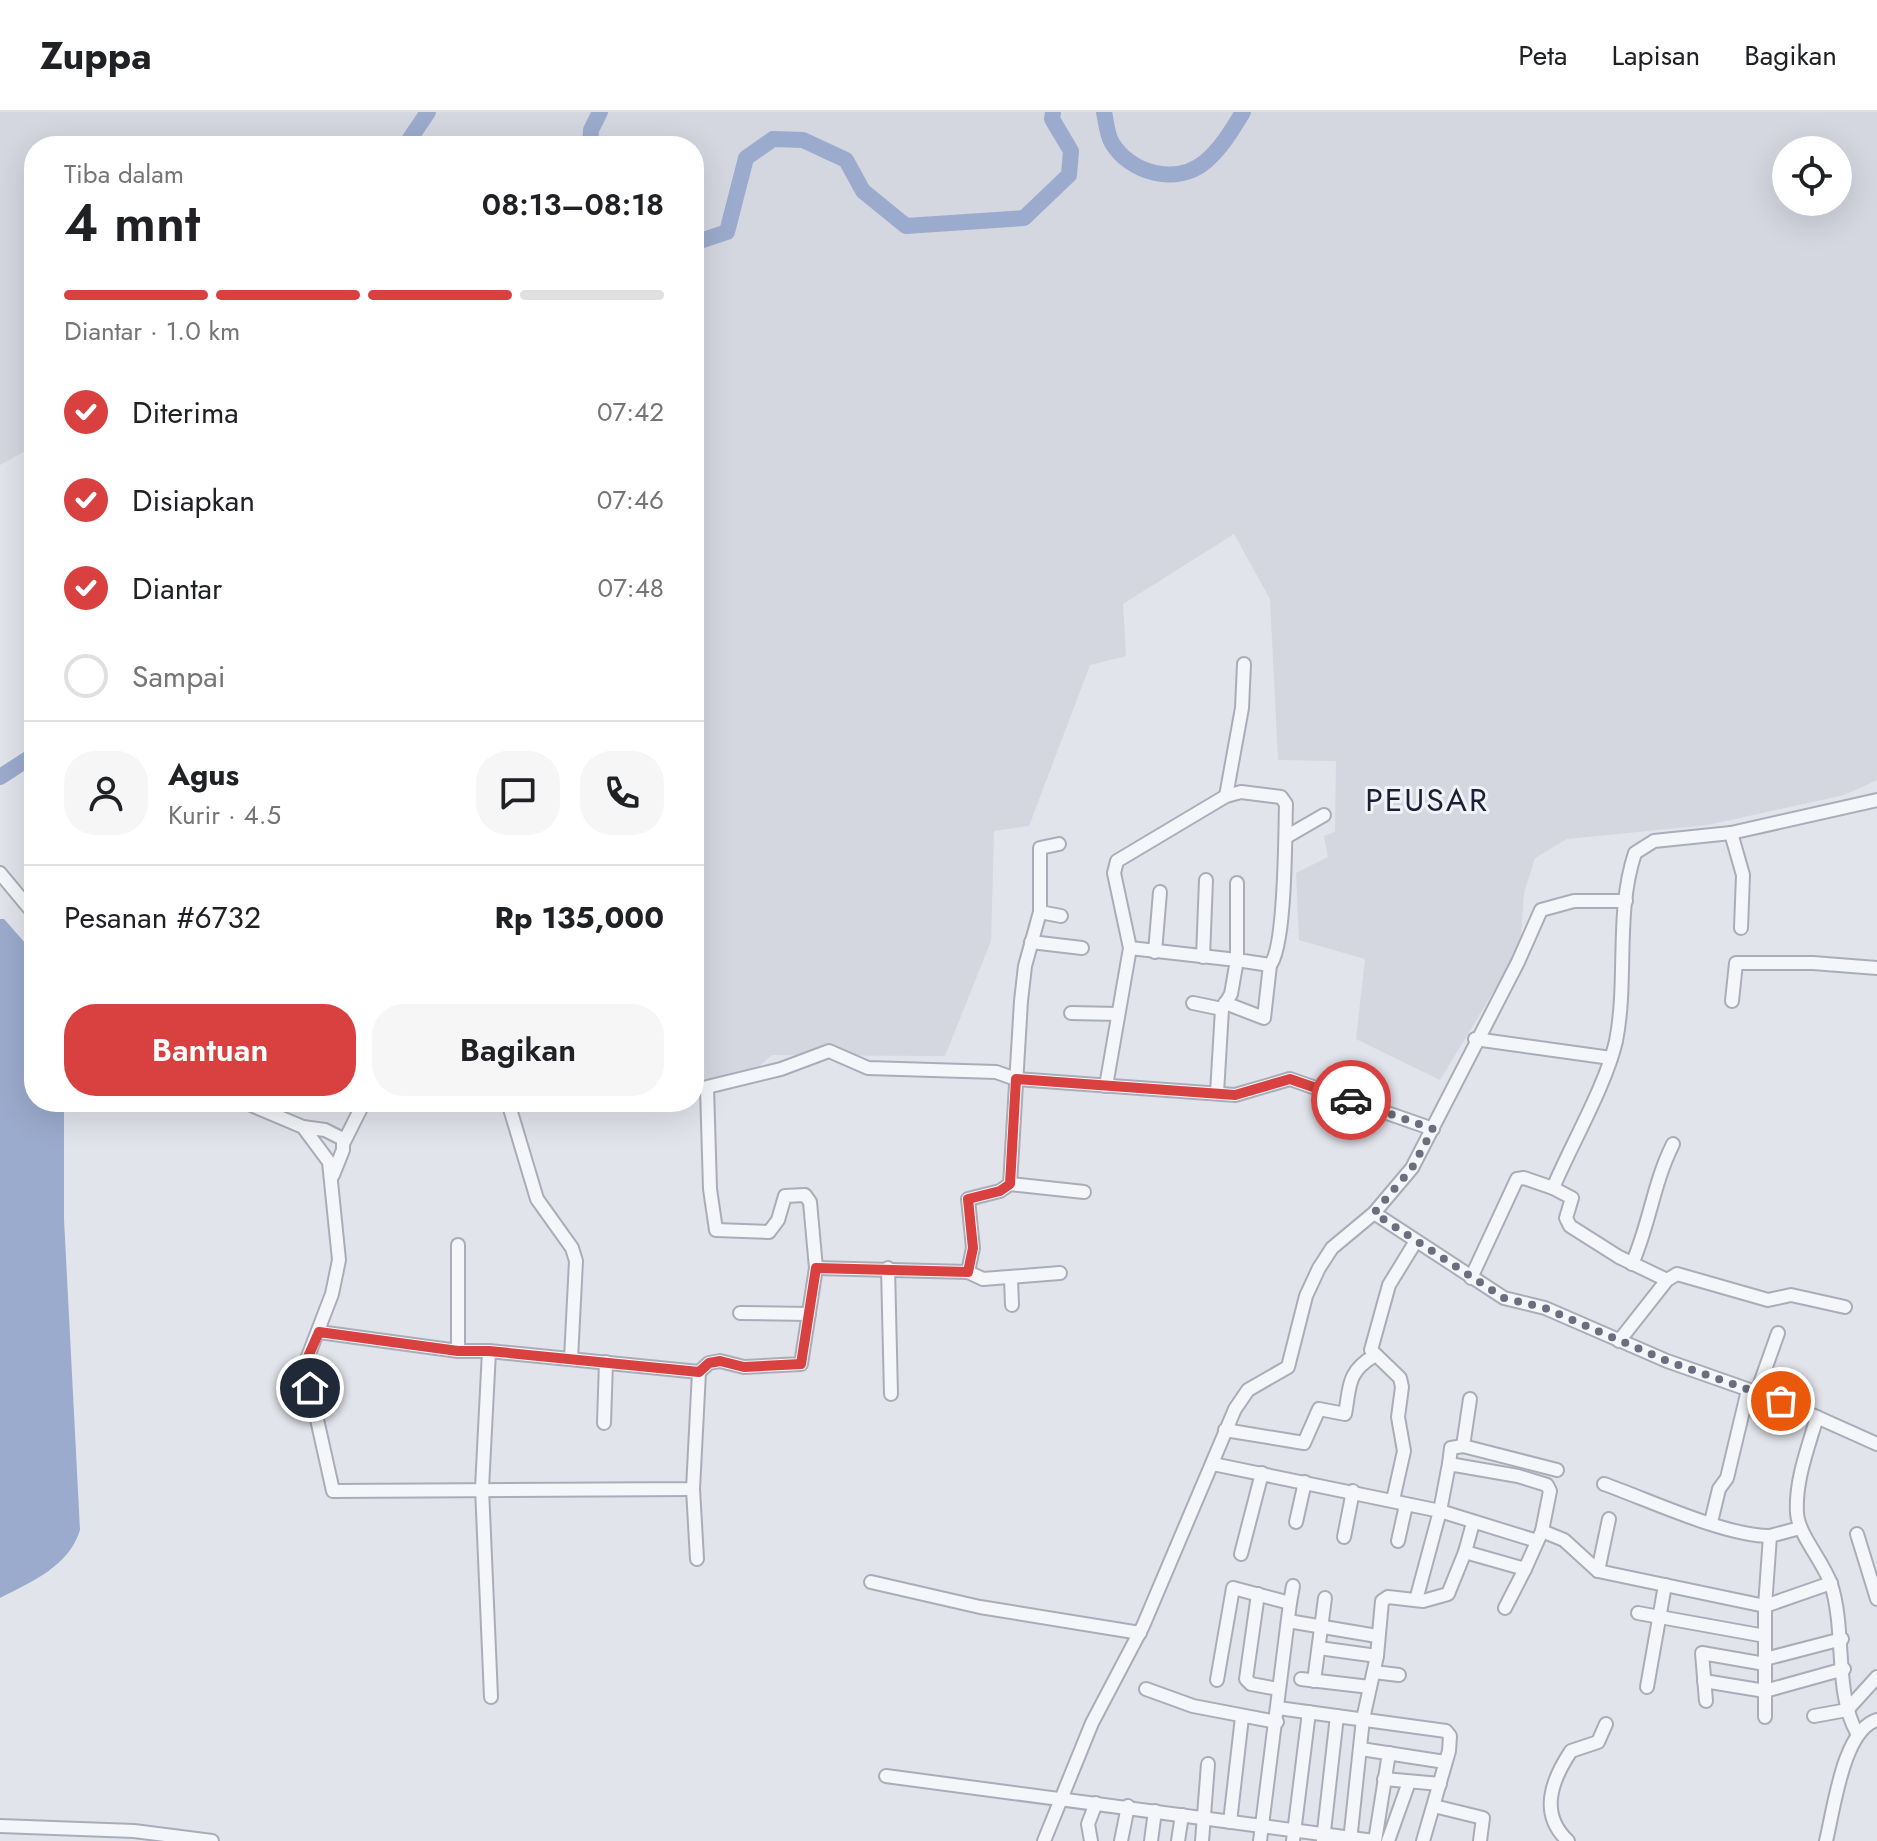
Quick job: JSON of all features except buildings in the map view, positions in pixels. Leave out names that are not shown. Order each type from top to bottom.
[{"type":"street","points":[[1226,796],[1242,708],[1244,664]]},
{"type":"street","points":[[1106,1086],[1130,948],[1114,873],[1117,861],[1226,796],[1241,792],[1281,797],[1286,804],[1286,837],[1280,941],[1270,965],[1264,1018],[1224,1006],[1193,1003]]},
{"type":"street","points":[[1553,1188],[1611,1058],[1621,993],[1626,901],[1632,862],[1642,845],[1731,833],[1877,800]]},
{"type":"street","points":[[1286,837],[1324,815]]},
{"type":"street","points":[[1731,833],[1743,875],[1741,928]]},
{"type":"street","points":[[1010,1184],[1021,1001],[1031,942],[1040,912],[1040,848],[1059,844]]},
{"type":"street","points":[[0,873],[24,902]]},
{"type":"street","points":[[1203,957],[1206,880]]},
{"type":"street","points":[[1217,1093],[1224,1006],[1231,994],[1237,960],[1237,883]]},
{"type":"street","points":[[1155,952],[1160,892]]},
{"type":"street","points":[[1044,1841],[1092,1723],[1140,1633],[1242,1396],[1288,1367],[1293,1359],[1306,1296],[1319,1268],[1332,1248],[1374,1213],[1412,1168],[1475,1039],[1518,962],[1541,910],[1574,901],[1626,901]]},
{"type":"street","points":[[1040,912],[1061,916]]},
{"type":"street","points":[[1031,942],[1082,948]]},
{"type":"street","points":[[1130,948],[1270,965]]},
{"type":"street","points":[[1732,1001],[1736,963],[1813,963],[1877,968]]},
{"type":"street","points":[[1071,1013],[1118,1014]]},
{"type":"street","points":[[1475,1039],[1611,1058]]},
{"type":"street","points":[[704,1084],[781,1069],[829,1051],[868,1068],[996,1072],[1016,1079],[1217,1093],[1245,1094],[1275,1081],[1290,1079],[1433,1129]]},
{"type":"street","points":[[268,1112],[303,1127],[325,1130],[344,1142]]},
{"type":"street","points":[[331,1180],[344,1142],[359,1112]]},
{"type":"street","points":[[511,1112],[537,1199],[572,1248],[576,1261],[571,1359]]},
{"type":"street","points":[[697,1559],[693,1489],[699,1372],[709,1363],[720,1361],[744,1367],[801,1364],[816,1268],[812,1209],[805,1195],[785,1196],[778,1220],[769,1232],[716,1230],[704,1112]]},
{"type":"street","points":[[303,1127],[327,1156],[339,1260],[332,1294],[307,1359],[333,1491],[693,1489]]},
{"type":"street","points":[[1632,1264],[1649,1223],[1656,1182],[1673,1144]]},
{"type":"street","points":[[1471,1278],[1517,1179],[1524,1178],[1572,1198],[1566,1218],[1570,1226],[1632,1264],[1667,1280]]},
{"type":"street","points":[[968,1272],[973,1248],[968,1199],[1000,1191],[1010,1184],[1084,1192]]},
{"type":"street","points":[[1374,1213],[1504,1298],[1545,1308],[1619,1341],[1752,1391],[1877,1444]]},
{"type":"street","points":[[1393,1500],[1404,1451],[1398,1417],[1402,1387],[1400,1378],[1374,1356],[1372,1342],[1389,1285],[1416,1241]]},
{"type":"street","points":[[458,1245],[458,1351]]},
{"type":"street","points":[[816,1268],[968,1272],[983,1279],[1060,1273]]},
{"type":"street","points":[[888,1268],[891,1394]]},
{"type":"street","points":[[1619,1341],[1667,1280],[1684,1273],[1768,1300],[1791,1295],[1845,1307]]},
{"type":"street","points":[[1011,1279],[1012,1305]]},
{"type":"street","points":[[740,1313],[809,1314]]},
{"type":"street","points":[[319,1332],[458,1351],[489,1351],[699,1372]]},
{"type":"street","points":[[1711,1522],[1752,1391],[1778,1333]]},
{"type":"street","points":[[489,1351],[482,1488],[491,1697]]},
{"type":"street","points":[[1225,1430],[1304,1443],[1319,1409],[1345,1414],[1344,1397],[1359,1367],[1374,1356]]},
{"type":"street","points":[[604,1423],[606,1362]]},
{"type":"street","points":[[1463,1446],[1470,1399]]},
{"type":"street","points":[[1817,1417],[1796,1500],[1800,1528],[1831,1583],[1842,1639],[1847,1710],[1857,1733],[1826,1841]]},
{"type":"street","points":[[1416,1600],[1440,1511],[1451,1448],[1463,1446],[1557,1470]]},
{"type":"street","points":[[1213,1464],[1393,1500],[1440,1511],[1473,1523],[1540,1536],[1557,1535],[1598,1571],[1765,1606],[1831,1583]]},
{"type":"street","points":[[1449,1464],[1518,1476],[1547,1485],[1550,1491],[1540,1536],[1505,1608]]},
{"type":"street","points":[[1241,1554],[1262,1473]]},
{"type":"street","points":[[1296,1522],[1305,1482]]},
{"type":"street","points":[[1604,1484],[1756,1536],[1770,1536],[1800,1528]]},
{"type":"street","points":[[1344,1537],[1353,1491]]},
{"type":"street","points":[[1398,1541],[1406,1505]]},
{"type":"street","points":[[1598,1571],[1609,1519]]},
{"type":"street","points":[[1350,1840],[1363,1719],[1377,1656],[1384,1597],[1416,1600],[1448,1594],[1473,1523]]},
{"type":"street","points":[[1857,1534],[1877,1599]]},
{"type":"street","points":[[1765,1717],[1765,1606],[1770,1536]]},
{"type":"street","points":[[1465,1552],[1525,1569]]},
{"type":"street","points":[[871,1582],[980,1607],[1140,1633]]},
{"type":"street","points":[[1647,1687],[1665,1585]]},
{"type":"street","points":[[1261,1834],[1293,1586]]},
{"type":"street","points":[[1217,1680],[1233,1588],[1290,1603]]},
{"type":"street","points":[[1258,1594],[1246,1679],[1251,1684],[1278,1689]]},
{"type":"street","points":[[1325,1598],[1319,1648],[1307,1680],[1370,1687]]},
{"type":"street","points":[[1638,1613],[1765,1636]]},
{"type":"street","points":[[1288,1621],[1377,1636]]},
{"type":"street","points":[[1706,1701],[1702,1653],[1765,1662],[1842,1639]]},
{"type":"street","points":[[1319,1648],[1377,1656]]},
{"type":"street","points":[[1704,1681],[1765,1691],[1844,1669]]},
{"type":"street","points":[[1374,1672],[1399,1675]]},
{"type":"street","points":[[1814,1716],[1847,1710],[1877,1677]]},
{"type":"street","points":[[1146,1689],[1193,1706],[1277,1722]]},
{"type":"street","points":[[1278,1708],[1446,1731],[1451,1743],[1423,1841]]},
{"type":"street","points":[[1857,1733],[1877,1720],[1877,1708]]},
{"type":"street","points":[[1294,1836],[1309,1712]]},
{"type":"street","points":[[1323,1838],[1337,1716]]},
{"type":"street","points":[[1230,1822],[1242,1717]]},
{"type":"street","points":[[1568,1841],[1550,1818],[1549,1803],[1556,1779],[1571,1751],[1598,1742],[1606,1724]]},
{"type":"street","points":[[1361,1749],[1445,1762]]},
{"type":"street","points":[[886,1776],[1128,1806],[1230,1822],[1261,1834],[1375,1841],[1389,1753]]},
{"type":"street","points":[[1202,1841],[1208,1764]]},
{"type":"street","points":[[1384,1779],[1440,1784]]},
{"type":"street","points":[[1388,1841],[1409,1782]]},
{"type":"street","points":[[1091,1841],[1088,1824],[1096,1803]]},
{"type":"street","points":[[1121,1841],[1128,1806]]},
{"type":"street","points":[[1434,1806],[1483,1818],[1480,1841]]},
{"type":"street","points":[[1151,1841],[1155,1811]]},
{"type":"street","points":[[1178,1841],[1182,1815]]},
{"type":"street","points":[[0,1826],[134,1831],[212,1841]]},
{"type":"shaded area","points":[[0,112],[1877,112],[1877,780],[1844,795],[1708,825],[1567,839],[1535,858],[1524,893],[1520,948],[1440,1080],[1356,1039],[1365,959],[1299,940],[1296,873],[1328,857],[1324,836],[1335,832],[1336,761],[1278,760],[1270,599],[1234,534],[1123,604],[1126,656],[1090,665],[1029,826],[994,831],[991,941],[945,1056],[772,1055],[748,1076],[704,1078],[704,136],[24,136],[24,452],[0,465]]},
{"type":"water","points":[[0,919],[4,919],[24,942],[24,1112],[64,1112],[64,1219],[80,1530],[75,1543],[59,1563],[37,1579],[0,1598]]},
{"type":"waterway","points":[[412,136],[428,112]]},
{"type":"waterway","points":[[591,136],[600,112]]},
{"type":"waterway","points":[[704,240],[727,232],[746,158],[773,139],[803,140],[846,160],[863,191],[906,226],[1024,218],[1069,175],[1071,151],[1052,119],[1053,112]]},
{"type":"waterway","points":[[1104,112],[1110,140],[1120,153],[1142,169],[1168,174],[1181,173],[1205,162],[1221,145],[1243,112]]},
{"type":"waterway","points":[[0,777],[24,761]]},
{"type":"way so far","points":[[1351,1100],[1433,1129],[1412,1168],[1374,1213],[1397,1230],[1504,1298],[1538,1305],[1667,1361],[1781,1401]]},
{"type":"district","name":"PEUSAR","points":[[1427,800]]},
{"type":"route","points":[[310,1388],[307,1359],[319,1332],[458,1351],[489,1351],[699,1372],[709,1363],[720,1361],[744,1367],[801,1364],[816,1268],[968,1272],[973,1248],[968,1199],[1000,1191],[1010,1184],[1016,1079],[1235,1095],[1283,1078],[1351,1100]]}]
